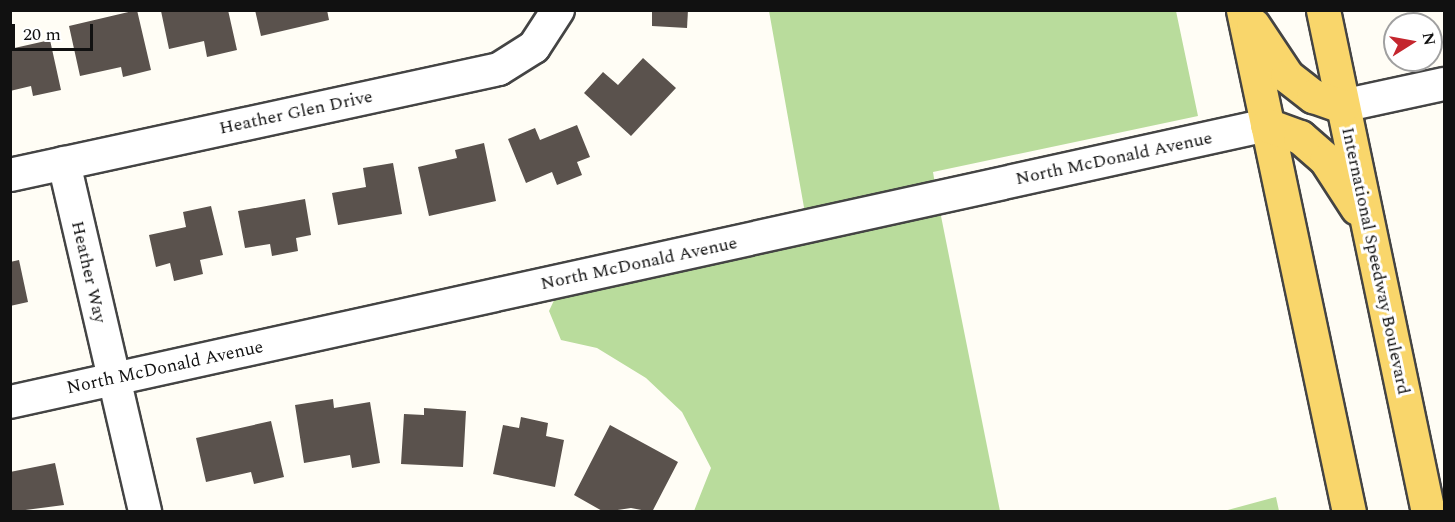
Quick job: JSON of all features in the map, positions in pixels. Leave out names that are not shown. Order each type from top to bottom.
[{"type":"main road","points":[[1243,10],[1287,76],[1312,96],[1342,106]]},
{"type":"main road","points":[[1243,10],[1349,512]]},
{"type":"main road","name":"International Speedway Boulevard","points":[[1323,10],[1428,512]]},
{"type":"main road","points":[[1268,125],[1300,137],[1326,160],[1367,222]]},
{"type":"street","name":"Heather Glen Drive","points":[[10,175],[499,69],[534,47],[558,10]]},
{"type":"street","points":[[1342,106],[1444,84]]},
{"type":"street","name":"North McDonald Avenue","points":[[10,402],[1268,125]]},
{"type":"street","name":"Heather Way","points":[[64,163],[145,512]]},
{"type":"green space","points":[[769,11],[1176,11],[1198,116],[933,172],[935,184],[805,213]]},
{"type":"green space","points":[[940,211],[1000,511],[694,511],[711,468],[682,412],[646,378],[597,348],[561,340],[549,311],[556,296]]},
{"type":"green space","points":[[1276,497],[1279,511],[1224,511]]},
{"type":"building","points":[[137,10],[151,70],[123,77],[121,67],[80,76],[69,26]]},
{"type":"building","points":[[228,10],[237,50],[207,57],[204,41],[169,49],[161,11]]},
{"type":"building","points":[[255,10],[327,10],[329,20],[261,36]]},
{"type":"building","points":[[652,10],[688,10],[687,28],[652,26]]},
{"type":"building","points":[[50,40],[61,90],[33,96],[31,86],[10,91],[10,49]]},
{"type":"building","points":[[643,58],[676,88],[631,136],[584,93],[603,72],[618,85]]},
{"type":"building","points":[[577,125],[590,157],[577,162],[582,175],[557,185],[552,172],[526,183],[508,139],[535,128],[540,140]]},
{"type":"building","points":[[484,143],[496,201],[429,216],[418,167],[457,158],[455,150]]},
{"type":"building","points":[[393,163],[402,214],[338,225],[332,193],[366,187],[363,168]]},
{"type":"building","points":[[305,199],[311,235],[296,238],[298,251],[272,256],[270,244],[245,248],[238,211]]},
{"type":"building","points":[[211,206],[223,255],[200,260],[203,274],[174,281],[170,263],[156,267],[149,235],[186,227],[183,212]]},
{"type":"building","points":[[19,260],[28,302],[10,306],[10,262]]},
{"type":"building","points":[[333,399],[334,408],[370,402],[380,463],[352,468],[350,455],[304,463],[295,405]]},
{"type":"building","points":[[424,408],[466,411],[463,467],[401,464],[404,414],[424,415]]},
{"type":"building","points":[[521,417],[548,423],[546,436],[564,440],[555,487],[493,474],[503,425],[519,428]]},
{"type":"building","points":[[271,421],[284,477],[254,484],[251,472],[206,482],[196,438]]},
{"type":"building","points":[[610,425],[678,462],[652,512],[631,508],[604,512],[574,495]]},
{"type":"building","points":[[55,463],[64,505],[10,512],[10,472]]}]
